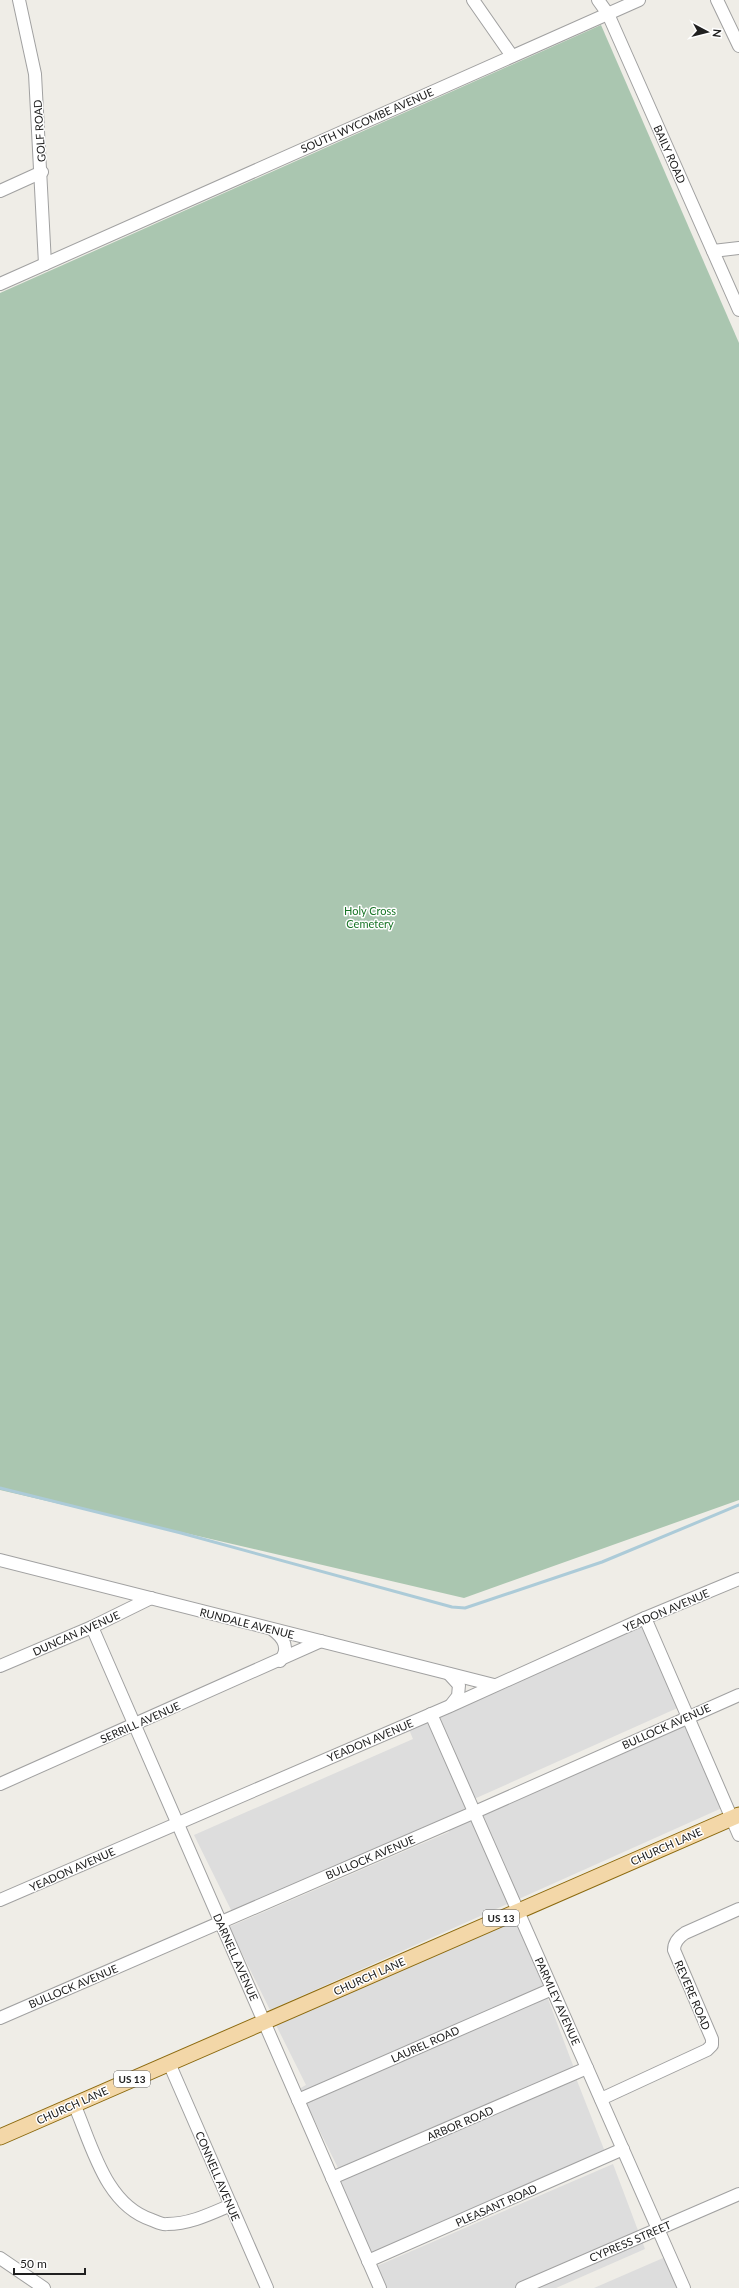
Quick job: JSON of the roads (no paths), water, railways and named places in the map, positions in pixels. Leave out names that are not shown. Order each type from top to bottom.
[{"type":"main road","name":"CHURCH LANE","points":[[0,2137],[735,1816]]},
{"type":"street","name":"GOLF ROAD","points":[[19,0],[35,74],[42,172],[46,264]]},
{"type":"street","points":[[473,0],[512,56]]},
{"type":"street","name":"BAILY ROAD","points":[[598,0],[608,14],[739,310]]},
{"type":"street","name":"SOUTH WYCOMBE AVENUE","points":[[0,284],[640,0]]},
{"type":"street","points":[[717,0],[739,46]]},
{"type":"street","points":[[0,191],[42,172]]},
{"type":"street","points":[[713,251],[739,248]]},
{"type":"street","name":"RUNDALE AVENUE","points":[[0,1560],[494,1685]]},
{"type":"street","name":"YEADON AVENUE","points":[[0,1900],[450,1706],[645,1618],[739,1579]]},
{"type":"street","name":"DUNCAN AVENUE","points":[[0,1666],[92,1627],[151,1598]]},
{"type":"street","points":[[645,1618],[688,1716],[735,1816],[739,1835]]},
{"type":"street","name":"DARNELL AVENUE","points":[[92,1627],[380,2288]]},
{"type":"street","points":[[272,1629],[281,1636],[285,1645],[285,1652],[280,1661]]},
{"type":"street","name":"SERRILL AVENUE","points":[[0,1784],[280,1661],[321,1641]]},
{"type":"street","points":[[449,1674],[458,1682],[460,1689],[457,1699],[450,1706]]},
{"type":"street","name":"BULLOCK AVENUE","points":[[0,2018],[475,1812],[688,1716],[739,1695]]},
{"type":"street","name":"PARMLEY AVENUE","points":[[431,1714],[684,2288]]},
{"type":"street","name":"REVERE ROAD","points":[[601,2099],[707,2050],[712,2045],[712,2039],[674,1950],[674,1945],[682,1935],[739,1909]]},
{"type":"street","name":"LAUREL ROAD","points":[[298,2100],[552,1989]]},
{"type":"street","name":"CONNELL AVENUE","points":[[169,2063],[267,2288]]},
{"type":"street","name":"ARBOR ROAD","points":[[332,2178],[587,2068]]},
{"type":"street","points":[[74,2104],[107,2181],[120,2200],[140,2216],[165,2225],[199,2219],[231,2205]]},
{"type":"street","name":"PLEASANT ROAD","points":[[368,2261],[623,2149]]},
{"type":"street","name":"CYPRESS STREET","points":[[522,2288],[739,2194]]},
{"type":"street","points":[[0,2258],[44,2288]]},
{"type":"waterway","points":[[0,1488],[181,1533],[452,1607],[465,1608],[602,1562],[739,1505]]},
{"type":"park label","name":"Holy Cross Cemetery","points":[[370,916]]}]
